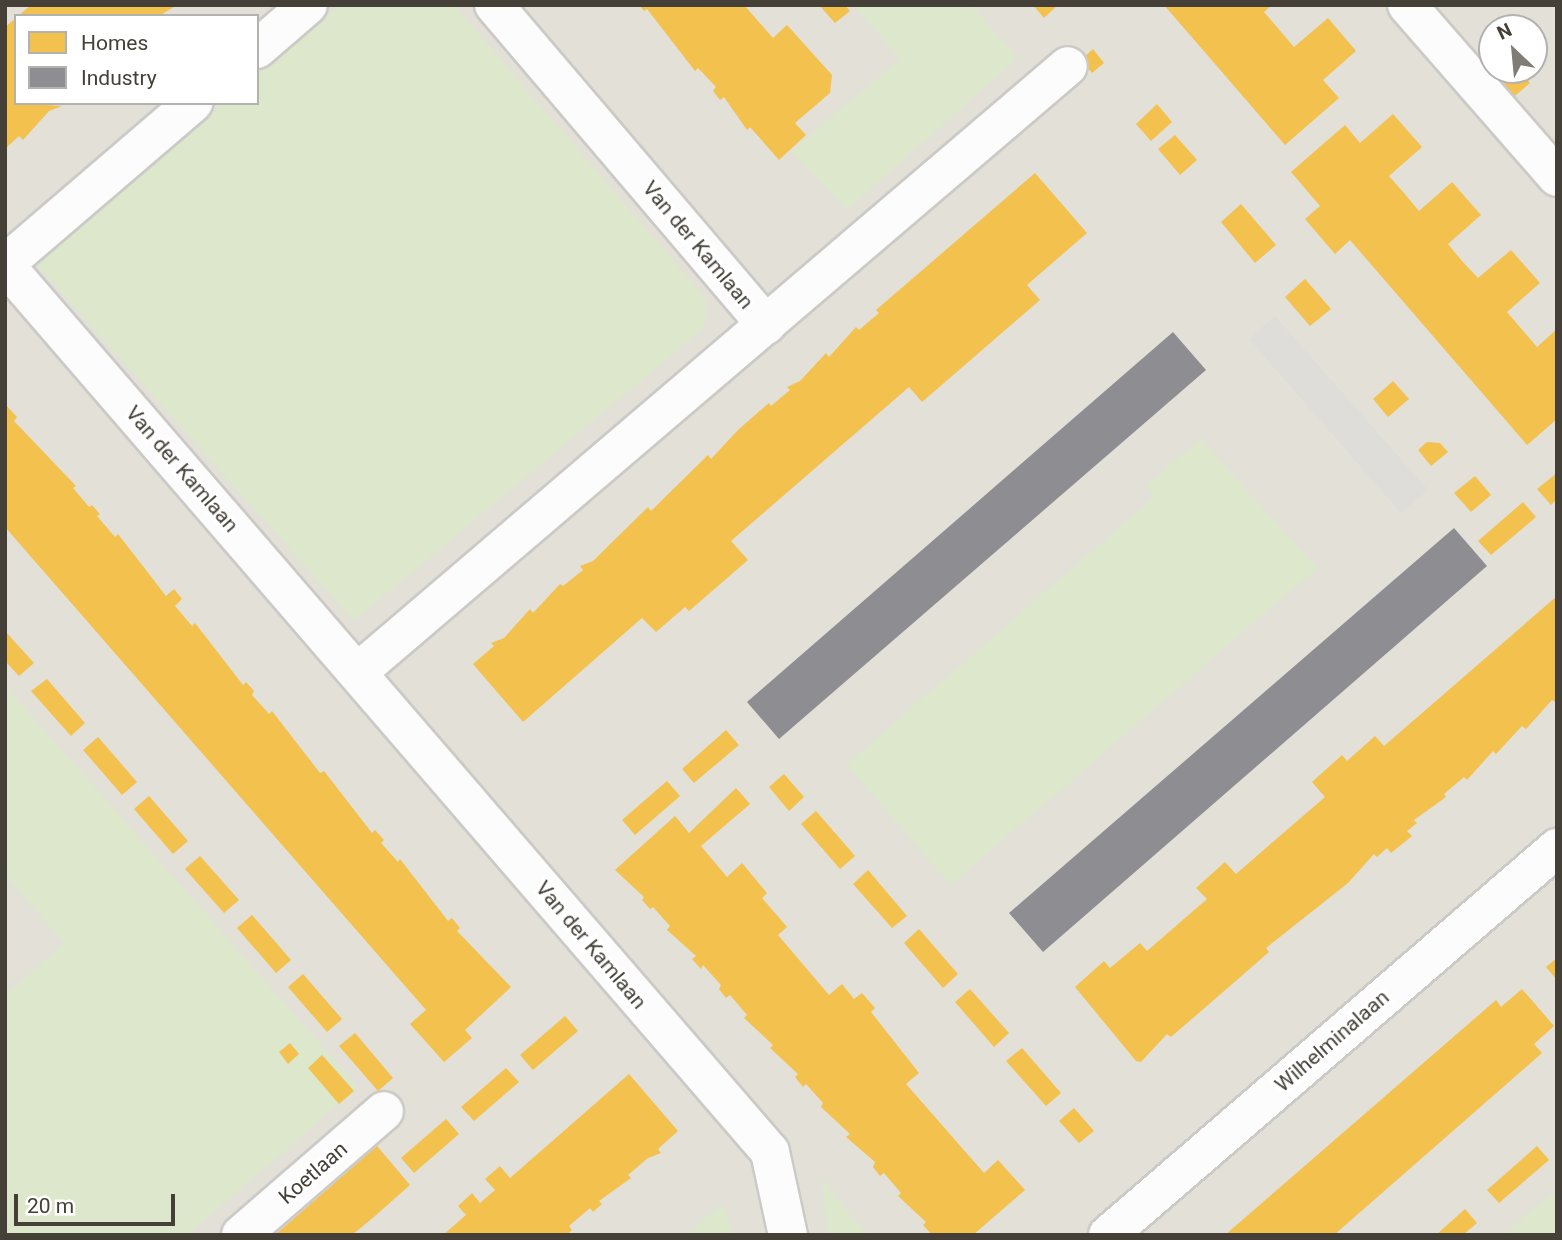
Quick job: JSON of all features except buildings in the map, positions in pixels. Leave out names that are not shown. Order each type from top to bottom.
[{"type":"street","points":[[259,47],[308,5]]},
{"type":"street","name":"Van der Kamlaan","points":[[494,5],[766,325]]},
{"type":"street","points":[[1407,5],[1557,177]]},
{"type":"street","name":"Van der Kamlaan","points":[[358,672],[1068,66]]},
{"type":"street","name":"Van der Kamlaan","points":[[192,105],[5,265],[769,1152],[788,1235]]},
{"type":"street","name":"Wilhelminalaan","points":[[1108,1235],[1557,848]]},
{"type":"street","name":"Koetlaan","points":[[241,1235],[384,1111]]},
{"type":"shaded area","points":[[5,5],[1557,5],[1557,1235],[5,1235]]},
{"type":"shaded area","points":[[1275,316],[1428,490],[1401,513],[1249,339]]},
{"type":"green space","points":[[340,5],[454,5],[707,300],[704,328],[354,621],[34,262],[221,105],[259,105],[259,72]]},
{"type":"green space","points":[[853,5],[972,5],[1018,58],[847,210],[791,151],[900,59]]},
{"type":"green space","points":[[1201,439],[1317,568],[951,885],[846,765],[1155,496],[1147,485]]},
{"type":"green space","points":[[5,685],[358,1087],[188,1235],[5,1235],[5,995],[64,943],[5,875]]},
{"type":"green space","points":[[821,1178],[868,1235],[828,1235]]},
{"type":"green space","points":[[1557,1189],[1557,1235],[1503,1235]]},
{"type":"green space","points":[[724,1203],[733,1235],[686,1235]]}]
